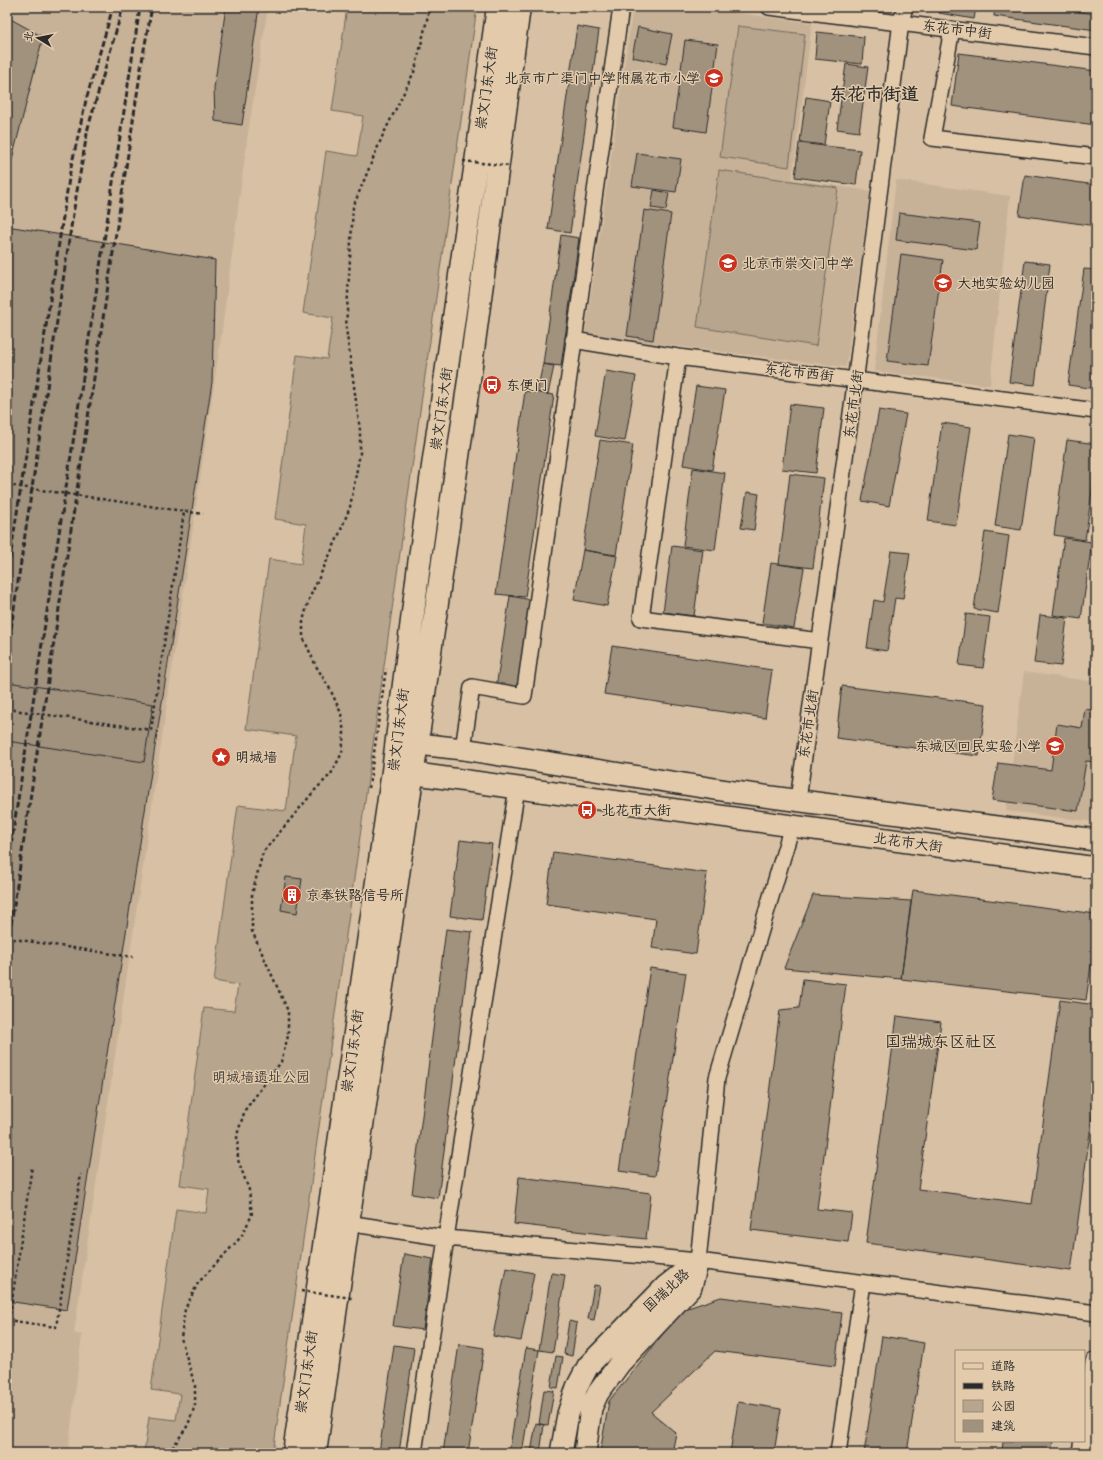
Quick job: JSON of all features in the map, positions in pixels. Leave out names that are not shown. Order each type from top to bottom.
[{"type":"main road","name":"崇文门东大街","points":[[406,743],[421,550],[498,7]]},
{"type":"main road","name":"崇文门东大街","points":[[406,743],[469,380],[519,7]]},
{"type":"main road","name":"北花市大街","points":[[406,743],[463,749],[734,792],[1096,840]]},
{"type":"main road","points":[[402,772],[406,743]]},
{"type":"main road","name":"崇文门东大街","points":[[315,1453],[347,1223],[402,772]]},
{"type":"main road","name":"崇文门东大街","points":[[294,1453],[402,772]]},
{"type":"main road","name":"北花市大街","points":[[402,772],[1096,868]]},
{"type":"main road","name":"国瑞北路","points":[[561,1453],[568,1414],[577,1387],[588,1366],[666,1286],[698,1262]]},
{"type":"main road","name":"国瑞北路","points":[[585,1453],[591,1408],[598,1393],[620,1363],[691,1287],[698,1262]]},
{"type":"main road","points":[[1085,1439],[1096,1363]]},
{"type":"main road","points":[[1083,1453],[1085,1442]]},
{"type":"street","points":[[463,749],[472,687],[524,696],[621,7]]},
{"type":"street","name":"东花市中街","points":[[770,7],[1096,46]]},
{"type":"street","name":"东花市北街","points":[[798,800],[856,380],[901,22],[905,7]]},
{"type":"street","points":[[952,29],[932,138],[1096,156]]},
{"type":"street","name":"东花市西街","points":[[573,340],[678,357],[1096,411]]},
{"type":"street","points":[[678,357],[641,618],[820,641]]},
{"type":"street","points":[[414,1453],[446,1238],[518,788]]},
{"type":"street","points":[[698,1262],[717,1078],[792,826]]},
{"type":"street","points":[[347,1223],[446,1238],[698,1262],[1096,1313]]},
{"type":"street","points":[[838,1453],[863,1283]]},
{"type":"path","points":[[169,1453],[188,1425],[195,1405],[195,1386],[181,1338],[185,1309],[198,1283],[241,1237],[252,1215],[249,1190],[238,1160],[237,1134],[245,1110],[281,1062],[288,1036],[288,1011],[252,931],[252,894],[263,852],[315,790],[331,774],[342,753],[344,733],[341,713],[305,643],[303,637],[303,621],[309,599],[338,537],[350,507],[360,453],[360,430],[346,328],[353,207],[382,137],[415,70],[430,7]]},
{"type":"path","points":[[463,161],[510,166]]},
{"type":"path","points":[[7,485],[202,514]]},
{"type":"path","points":[[7,709],[151,730],[184,512]]},
{"type":"path","points":[[7,938],[133,957]]},
{"type":"path","points":[[32,1166],[8,1320],[56,1327],[81,1174]]},
{"type":"path","points":[[301,1291],[352,1298]]},
{"type":"shaded area","points":[[7,7],[268,7],[248,133],[221,337],[74,1333],[82,1335],[68,1453],[7,1453]]},
{"type":"shaded area","name":"北京市崇文门中学","points":[[633,7],[690,7],[812,23],[792,179],[870,191],[846,367],[585,335]]},
{"type":"shaded area","name":"大地实验幼儿园","points":[[896,180],[1010,196],[990,385],[874,371]]},
{"type":"shaded area","name":"东城区回民实验小学","points":[[1024,672],[1096,682],[1096,822],[1006,811]]},
{"type":"green space","name":"明城墙遗址公园","points":[[347,7],[477,7],[273,1453],[144,1453],[149,1417],[176,1420],[180,1394],[151,1390],[176,1209],[206,1213],[209,1189],[180,1185],[204,1008],[234,1011],[238,985],[214,981],[238,805],[286,811],[296,736],[246,729],[269,559],[301,564],[306,524],[275,519],[297,355],[327,359],[333,318],[303,313],[326,151],[357,156],[363,116],[332,111]]},
{"type":"green space","points":[[738,26],[805,34],[789,167],[720,157]]},
{"type":"green space","points":[[719,170],[838,188],[816,346],[697,327]]},
{"type":"building","points":[[226,7],[259,7],[242,125],[215,121],[214,88]]},
{"type":"building","points":[[940,7],[976,7],[974,19],[939,13]]},
{"type":"building","points":[[995,7],[1044,7],[1096,14],[1096,30],[994,16]]},
{"type":"building","points":[[7,17],[43,37],[7,179]]},
{"type":"building","points":[[577,26],[599,30],[570,233],[548,229]]},
{"type":"building","points":[[638,27],[672,34],[666,64],[632,57]]},
{"type":"building","points":[[817,32],[864,37],[862,64],[815,59]]},
{"type":"building","points":[[685,40],[718,44],[706,132],[673,127]]},
{"type":"building","points":[[959,53],[1096,71],[1096,125],[952,106]]},
{"type":"building","points":[[846,64],[868,67],[859,132],[837,129]]},
{"type":"building","points":[[806,97],[830,101],[824,145],[800,142]]},
{"type":"building","points":[[799,143],[860,150],[856,185],[795,177]]},
{"type":"building","points":[[637,153],[681,159],[676,192],[632,186]]},
{"type":"building","points":[[1025,175],[1096,185],[1096,226],[1019,215]]},
{"type":"building","points":[[654,190],[669,193],[666,210],[651,208]]},
{"type":"building","points":[[644,210],[671,214],[653,340],[627,336]]},
{"type":"building","points":[[899,213],[980,223],[976,250],[896,240]]},
{"type":"building","points":[[7,226],[215,260],[212,382],[67,1310],[7,1301]]},
{"type":"building","points":[[561,235],[579,238],[561,366],[543,364]]},
{"type":"building","points":[[901,254],[943,260],[928,366],[887,361]]},
{"type":"building","points":[[1025,261],[1050,264],[1035,385],[1009,382]]},
{"type":"building","points":[[1084,269],[1096,270],[1096,389],[1068,385]]},
{"type":"building","points":[[543,364],[554,366],[548,394],[537,392]]},
{"type":"building","points":[[606,371],[636,376],[625,441],[595,436]]},
{"type":"building","points":[[696,386],[725,390],[712,470],[683,465]]},
{"type":"building","points":[[525,391],[554,395],[525,597],[496,594]]},
{"type":"building","points":[[790,404],[824,408],[816,473],[782,469]]},
{"type":"building","points":[[879,410],[906,414],[889,506],[862,501]]},
{"type":"building","points":[[942,423],[971,427],[956,525],[928,521]]},
{"type":"building","points":[[1008,434],[1034,438],[1021,530],[995,526]]},
{"type":"building","points":[[600,440],[633,445],[616,555],[583,550]]},
{"type":"building","points":[[1067,440],[1096,444],[1096,463],[1085,540],[1054,535]]},
{"type":"building","points":[[693,468],[725,473],[715,550],[683,546]]},
{"type":"building","points":[[790,474],[824,478],[813,568],[779,564]]},
{"type":"building","points":[[747,492],[759,494],[754,530],[741,528]]},
{"type":"building","points":[[985,532],[1009,536],[998,613],[974,609]]},
{"type":"building","points":[[1064,538],[1092,542],[1081,619],[1053,615]]},
{"type":"building","points":[[672,546],[703,550],[694,616],[663,612]]},
{"type":"building","points":[[583,550],[617,556],[607,606],[574,600]]},
{"type":"building","points":[[891,551],[910,553],[903,599],[895,598],[887,651],[867,648],[874,600],[883,602]]},
{"type":"building","points":[[771,563],[804,568],[794,628],[762,623]]},
{"type":"building","points":[[510,596],[532,600],[517,691],[496,688]]},
{"type":"building","points":[[966,614],[990,617],[983,668],[959,665]]},
{"type":"building","points":[[1040,615],[1067,618],[1061,666],[1034,663]]},
{"type":"building","points":[[1096,635],[1096,674],[1091,674]]},
{"type":"building","points":[[612,646],[772,670],[765,718],[604,694]]},
{"type":"building","points":[[7,682],[153,704],[144,762],[7,741]]},
{"type":"building","points":[[842,686],[986,704],[979,756],[836,738]]},
{"type":"building","points":[[1085,709],[1096,711],[1096,762],[1086,761],[1078,811],[992,800],[998,763],[1051,770],[1057,724],[1082,728]]},
{"type":"building","points":[[460,840],[492,844],[482,920],[450,916]]},
{"type":"building","points":[[553,852],[707,873],[696,954],[652,948],[656,919],[546,904]]},
{"type":"building","name":"京奉铁路信号所","points":[[286,877],[302,879],[297,913],[281,910]]},
{"type":"building","points":[[913,890],[1096,914],[1096,931],[1086,1000],[901,979]]},
{"type":"building","points":[[813,895],[911,901],[901,979],[784,968]]},
{"type":"building","points":[[446,929],[472,932],[438,1198],[412,1194]]},
{"type":"building","points":[[650,968],[686,973],[655,1176],[619,1171]]},
{"type":"building","points":[[803,979],[846,984],[817,1209],[852,1213],[848,1242],[751,1230],[780,1010],[799,1008]]},
{"type":"building","points":[[1060,1000],[1096,1005],[1096,1089],[1071,1271],[866,1243],[897,1016],[941,1022],[918,1189],[1032,1204]]},
{"type":"building","points":[[519,1177],[651,1193],[646,1239],[514,1224]]},
{"type":"building","points":[[404,1254],[433,1259],[423,1330],[393,1326]]},
{"type":"building","points":[[506,1268],[534,1273],[521,1341],[493,1336]]},
{"type":"building","points":[[551,1273],[565,1275],[553,1352],[539,1350]]},
{"type":"building","points":[[594,1285],[600,1286],[594,1320],[588,1319]]},
{"type":"building","points":[[721,1297],[842,1313],[835,1366],[715,1351],[651,1412],[676,1433],[672,1453],[600,1453],[609,1401],[682,1310]]},
{"type":"building","points":[[569,1321],[577,1323],[572,1356],[564,1354]]},
{"type":"building","points":[[882,1336],[924,1343],[907,1453],[864,1453]]},
{"type":"building","points":[[459,1344],[484,1348],[468,1453],[443,1453]]},
{"type":"building","points":[[394,1345],[414,1348],[399,1453],[379,1453]]},
{"type":"building","points":[[526,1348],[539,1350],[522,1453],[509,1453]]},
{"type":"building","points":[[556,1356],[563,1357],[558,1388],[551,1387]]},
{"type":"building","points":[[544,1390],[554,1391],[548,1425],[539,1424]]},
{"type":"building","points":[[738,1402],[781,1409],[774,1453],[730,1453]]},
{"type":"building","points":[[536,1423],[544,1425],[540,1453],[531,1453]]},
{"type":"building","points":[[1003,1442],[1053,1442],[1051,1453],[1002,1453]]},
{"type":"railway","points":[[7,577],[70,172],[86,100],[113,7]]},
{"type":"railway","points":[[7,655],[73,214],[88,128],[123,7]]},
{"type":"railway","points":[[7,871],[140,7]]},
{"type":"railway","points":[[7,951],[143,55],[152,7]]},
{"type":"place","name":"北京市广渠门中学附属花市小学","points":[[714,78]]},
{"type":"place","name":"北京市崇文门中学","points":[[728,263]]},
{"type":"place","name":"大地实验幼儿园","points":[[943,283]]},
{"type":"place","name":"东便门","points":[[492,385]]},
{"type":"place","name":"东城区回民实验小学","points":[[1055,746]]},
{"type":"place","name":"明城墙","points":[[221,757]]},
{"type":"place","name":"北花市大街","points":[[587,810]]},
{"type":"place","name":"京奉铁路信号所","points":[[292,895]]},
{"type":"district","name":"东花市街道","points":[[874,94]]},
{"type":"district","name":"国瑞城东区社区","points":[[941,1041]]}]
